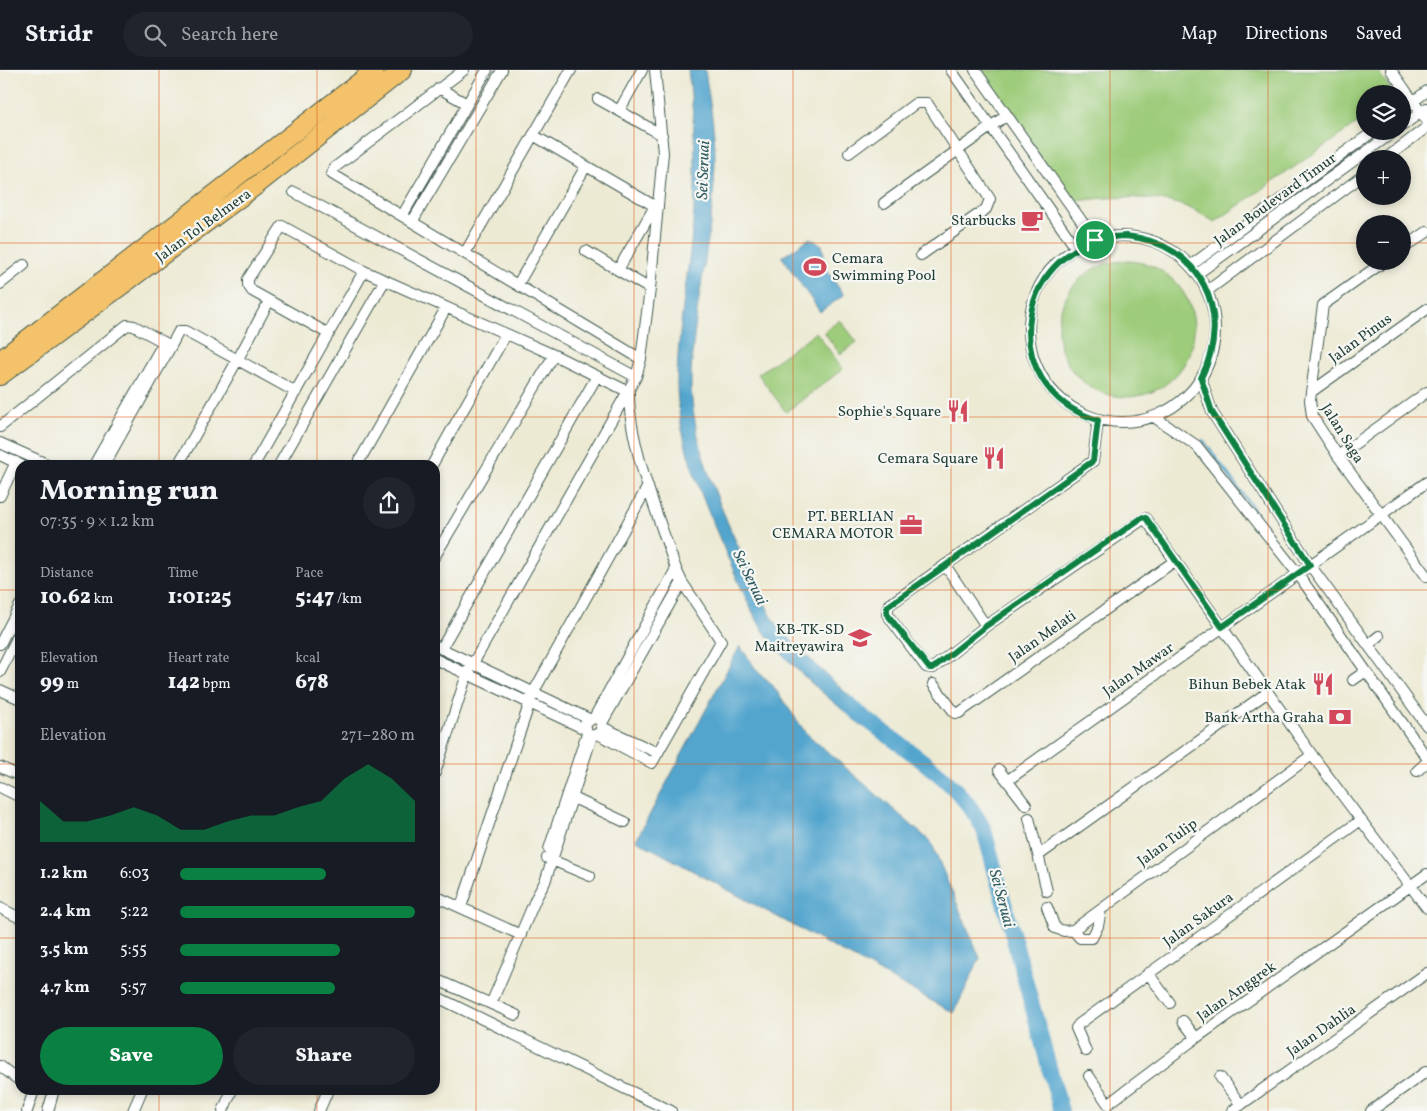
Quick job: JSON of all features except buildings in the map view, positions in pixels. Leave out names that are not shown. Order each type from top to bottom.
[{"type":"highway","name":"Jalan Tol Belmera","points":[[0,360],[375,70]]},
{"type":"highway","name":"Jalan Tol Belmera","points":[[0,376],[257,185],[404,70]]},
{"type":"street","points":[[464,70],[331,170],[332,174],[518,284],[641,360]]},
{"type":"street","points":[[402,216],[487,70]]},
{"type":"street","points":[[412,222],[502,70]]},
{"type":"street","points":[[465,253],[571,70]]},
{"type":"street","points":[[620,111],[642,70]]},
{"type":"street","points":[[440,758],[472,664],[636,377],[641,360],[650,289],[662,135],[655,70]]},
{"type":"street","points":[[951,70],[1076,248]]},
{"type":"street","points":[[975,70],[1095,240]]},
{"type":"street","points":[[1391,70],[1425,114],[1411,121]]},
{"type":"street","points":[[439,88],[467,104]]},
{"type":"street","points":[[1411,104],[1427,91]]},
{"type":"street","points":[[598,99],[662,135]]},
{"type":"street","points":[[849,153],[921,102],[927,103],[990,199],[990,204],[986,209],[921,255]]},
{"type":"street","points":[[884,204],[1007,115]]},
{"type":"street","points":[[1397,150],[1427,128]]},
{"type":"street","points":[[533,135],[656,207]]},
{"type":"street","name":"Jalan Boulevard Timur","points":[[1194,270],[1222,242],[1362,140]]},
{"type":"street","name":"Jalan Boulevard Timur","points":[[1194,270],[1229,251],[1383,140]]},
{"type":"street","points":[[518,284],[586,166]]},
{"type":"street","points":[[1207,292],[1356,181]]},
{"type":"street","points":[[294,192],[636,377]]},
{"type":"street","points":[[618,270],[656,207]]},
{"type":"street","points":[[328,334],[252,291],[247,282],[282,226],[364,271],[554,355],[629,392]]},
{"type":"street","points":[[1411,243],[1427,232]]},
{"type":"street","points":[[1126,236],[1146,239],[1166,247],[1194,270],[1207,292],[1213,313],[1215,335],[1210,358],[1201,378],[1188,394],[1172,408],[1154,417],[1126,423],[1098,420],[1077,412],[1055,395],[1039,374],[1030,342],[1029,321],[1036,294],[1052,268],[1076,248],[1095,240],[1126,236]]},
{"type":"street","points":[[1222,242],[1239,268]]},
{"type":"street","points":[[586,252],[650,289]]},
{"type":"street","points":[[0,284],[24,265]]},
{"type":"street","name":"Jalan Saga","points":[[1372,270],[1328,301],[1323,307],[1320,343],[1309,406],[1312,416],[1338,456],[1427,577]]},
{"type":"street","points":[[257,460],[364,271]]},
{"type":"street","points":[[282,460],[385,280]]},
{"type":"street","points":[[181,460],[269,301]]},
{"type":"street","points":[[360,460],[446,308]]},
{"type":"street","name":"Jalan Pinus","points":[[1311,392],[1427,309]]},
{"type":"street","points":[[0,427],[127,325],[132,325],[167,344]]},
{"type":"street","points":[[97,460],[167,344],[182,330],[296,392]]},
{"type":"street","points":[[435,460],[506,334]]},
{"type":"street","points":[[107,460],[167,344]]},
{"type":"street","points":[[440,548],[554,355]]},
{"type":"street","points":[[440,644],[597,376]]},
{"type":"street","points":[[1201,378],[1212,412],[1310,565],[1427,725]]},
{"type":"street","points":[[440,648],[531,697],[593,727],[650,763],[658,753],[721,641],[682,582],[676,569],[648,486],[629,415],[629,392]]},
{"type":"street","points":[[1338,456],[1427,392]]},
{"type":"street","points":[[1154,417],[1198,446],[1298,574],[1427,760],[1417,771]]},
{"type":"street","points":[[1098,420],[1093,461],[889,605],[887,614],[929,668],[933,668],[986,626],[1143,517],[1146,518],[1312,755],[1427,908]]},
{"type":"street","points":[[0,443],[38,460]]},
{"type":"street","points":[[0,455],[15,462]]},
{"type":"street","points":[[0,496],[15,471]]},
{"type":"street","name":"Jalan Mawar","points":[[1008,780],[1427,482]]},
{"type":"street","points":[[461,907],[531,697],[648,486]]},
{"type":"street","name":"Jalan Melati","points":[[932,684],[955,713],[959,713],[1176,560]]},
{"type":"street","points":[[946,565],[986,626]]},
{"type":"street","points":[[491,1004],[536,898],[593,727],[676,569]]},
{"type":"street","points":[[593,727],[682,582]]},
{"type":"street","points":[[0,644],[15,615]]},
{"type":"street","points":[[1368,645],[1379,636]]},
{"type":"street","points":[[0,672],[15,642]]},
{"type":"street","points":[[440,661],[467,674],[531,697]]},
{"type":"street","points":[[1354,680],[1366,671]]},
{"type":"street","points":[[0,690],[15,697]]},
{"type":"street","points":[[1039,855],[1268,692]]},
{"type":"street","name":"Jalan Tulip","points":[[1073,930],[1312,755]]},
{"type":"street","points":[[0,767],[15,774]]},
{"type":"street","points":[[999,770],[1026,805]]},
{"type":"street","points":[[0,788],[15,795]]},
{"type":"street","points":[[569,796],[625,822]]},
{"type":"street","points":[[1029,818],[1047,891]]},
{"type":"street","name":"Jalan Sakura","points":[[1086,1051],[1076,1026],[1360,820]]},
{"type":"street","points":[[549,858],[590,876]]},
{"type":"street","name":"Jalan Anggrek","points":[[1089,1076],[1110,1107],[1196,1038],[1427,874]]},
{"type":"street","points":[[440,898],[521,935]]},
{"type":"street","points":[[1047,907],[1055,928],[1064,931],[1073,930],[1080,938],[1092,938],[1098,926],[1101,910]]},
{"type":"street","points":[[0,908],[15,916]]},
{"type":"street","points":[[1148,973],[1170,1003]]},
{"type":"street","name":"Jalan Dahlia","points":[[1237,1108],[1427,973]]},
{"type":"street","points":[[440,981],[516,1015]]},
{"type":"street","points":[[440,998],[672,1111]]},
{"type":"street","points":[[1183,1021],[1196,1038]]},
{"type":"street","points":[[0,1066],[15,1077]]},
{"type":"street","points":[[1371,1111],[1427,1071]]},
{"type":"street","points":[[1220,1077],[1237,1108]]},
{"type":"street","points":[[27,1111],[32,1095]]},
{"type":"street","points":[[35,1095],[48,1109],[52,1095]]},
{"type":"street","points":[[133,1111],[140,1095]]},
{"type":"street","points":[[222,1111],[230,1095]]},
{"type":"street","points":[[319,1111],[326,1095]]},
{"type":"green space","points":[[977,70],[1377,70],[1388,85],[1356,85],[1356,124],[1215,222],[1187,207],[1162,200],[1104,198],[1078,201],[1057,180]]},
{"type":"green space","points":[[1126,261],[1152,266],[1174,281],[1189,303],[1194,329],[1189,355],[1174,377],[1152,392],[1126,397],[1100,392],[1078,377],[1063,355],[1058,329],[1063,303],[1078,281],[1100,266]]},
{"type":"green space","points":[[840,320],[857,342],[840,354],[824,332]]},
{"type":"green space","points":[[816,332],[843,369],[786,412],[758,374]]},
{"type":"water","points":[[688,70],[705,70],[715,145],[712,211],[696,320],[691,375],[692,400],[702,453],[732,532],[771,615],[784,633],[868,713],[863,727],[799,671],[765,633],[745,596],[709,514],[692,469],[681,422],[677,374],[693,224],[695,185],[695,147]]},
{"type":"water","points":[[810,238],[822,245],[827,271],[844,295],[820,312],[782,257]]},
{"type":"water","points":[[740,646],[758,672],[771,683],[806,733],[931,842],[980,958],[954,1013],[636,840]]},
{"type":"waterway","points":[[1203,440],[1257,514]]},
{"type":"waterway","name":"Sei Seruai","points":[[849,705],[941,776],[958,792],[984,830],[1061,1111]]},
{"type":"place","name":"Starbucks","points":[[1032,220]]},
{"type":"place","name":"Cemara Swimming Pool","points":[[815,267]]},
{"type":"place","name":"Sophie's Square","points":[[958,411]]},
{"type":"place","name":"Cemara Square","points":[[994,458]]},
{"type":"place","name":"PT. BERLIAN CEMARA MOTOR","points":[[911,525]]},
{"type":"place","name":"KB-TK-SD Maitreyawira","points":[[860,638]]},
{"type":"place","name":"Bihun Bebek Atak","points":[[1323,684]]},
{"type":"place","name":"Bank Artha Graha","points":[[1340,717]]},
{"type":"route","points":[[1126,236],[1156,242],[1183,258],[1197,274],[1212,305],[1214,320],[1215,335],[1212,350],[1208,365],[1201,378],[1212,412],[1310,565],[1222,627],[1146,518],[1143,517],[986,626],[931,669],[924,665],[887,614],[887,607],[1093,461],[1098,420],[1077,412],[1065,404],[1046,385],[1039,374],[1030,348],[1029,321],[1036,294],[1052,268],[1076,248],[1095,240],[1105,237],[1126,236]]}]
